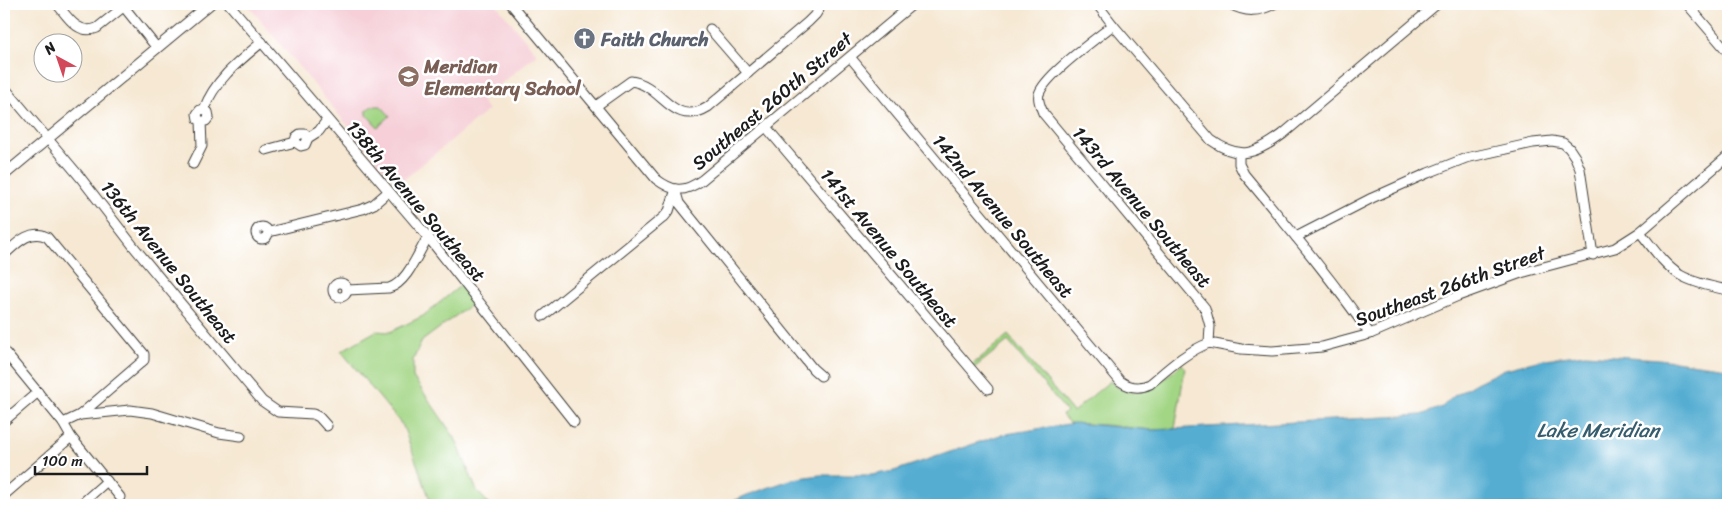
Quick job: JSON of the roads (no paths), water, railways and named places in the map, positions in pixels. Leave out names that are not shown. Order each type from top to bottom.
[{"type":"main road","points":[[4,176],[210,4]]},
{"type":"street","points":[[57,4],[73,23],[92,31],[125,5],[157,48]]},
{"type":"street","name":"138th Avenue Southeast","points":[[229,4],[428,237],[574,422]]},
{"type":"street","points":[[511,4],[656,179],[675,190],[679,203],[813,369],[821,376]]},
{"type":"street","points":[[596,106],[631,81],[640,82],[647,86],[678,110],[688,115],[698,113],[708,107],[808,22],[822,4]]},
{"type":"street","points":[[1098,4],[1113,25],[1211,140],[1221,148],[1239,153],[1259,150],[1282,134],[1437,4]]},
{"type":"street","points":[[1230,4],[1246,11],[1260,10],[1274,4]]},
{"type":"street","points":[[1687,4],[1728,52]]},
{"type":"street","name":"Southeast 260th Street","points":[[675,190],[694,186],[850,57],[908,6]]},
{"type":"street","name":"143rd Avenue Southeast","points":[[1113,25],[1051,76],[1038,95],[1043,113],[1206,308],[1210,326],[1210,343]]},
{"type":"street","points":[[710,29],[748,73]]},
{"type":"street","points":[[193,164],[202,146],[201,121],[206,121],[209,117],[208,112],[204,109],[209,98],[219,81],[236,63],[262,42]]},
{"type":"street","name":"142nd Avenue Southeast","points":[[850,57],[1114,376],[1124,384],[1136,388],[1150,384],[1183,356],[1196,348],[1210,343]]},
{"type":"street","name":"136th Avenue Southeast","points":[[4,87],[80,177],[134,247],[262,401],[278,412],[313,414],[319,417],[327,426]]},
{"type":"street","points":[[266,150],[295,142],[296,137],[300,134],[304,134],[308,138],[319,131],[327,120]]},
{"type":"street","name":"141st Avenue Southeast","points":[[766,127],[988,389]]},
{"type":"street","points":[[1296,237],[1372,198],[1466,158],[1552,141],[1563,142],[1569,148],[1580,170],[1593,255]]},
{"type":"street","points":[[1239,153],[1239,164],[1244,174],[1296,237],[1370,334]]},
{"type":"street","name":"Southeast 266th Street","points":[[1210,343],[1241,349],[1272,351],[1322,347],[1370,334],[1458,296],[1520,273],[1615,248],[1640,232],[1728,156]]},
{"type":"street","points":[[543,316],[664,217],[669,211],[675,190]]},
{"type":"street","points":[[269,232],[363,209],[374,204],[388,192]]},
{"type":"street","points":[[1640,232],[1664,261],[1680,275],[1703,285],[1728,290]]},
{"type":"street","points":[[4,255],[30,235],[42,234],[47,237],[145,357],[144,360],[80,415],[63,423]]},
{"type":"street","points":[[347,290],[395,286],[404,278],[428,237]]},
{"type":"street","points":[[4,351],[120,497]]},
{"type":"street","points":[[4,421],[38,392]]},
{"type":"street","points":[[80,415],[130,410],[142,411],[219,433],[241,436]]},
{"type":"street","points":[[4,495],[71,437]]},
{"type":"street","points":[[80,505],[107,481]]},
{"type":"water","name":"Lake Meridian","points":[[1585,354],[1659,359],[1728,368],[1728,505],[725,505],[793,479],[820,475],[872,475],[894,471],[1000,435],[1074,423],[1153,430],[1421,415],[1442,407],[1454,396],[1505,369],[1545,359]]},
{"type":"place","name":"Faith Church","points":[[585,39]]},
{"type":"place","name":"Meridian Elementary School","points":[[408,77]]}]
